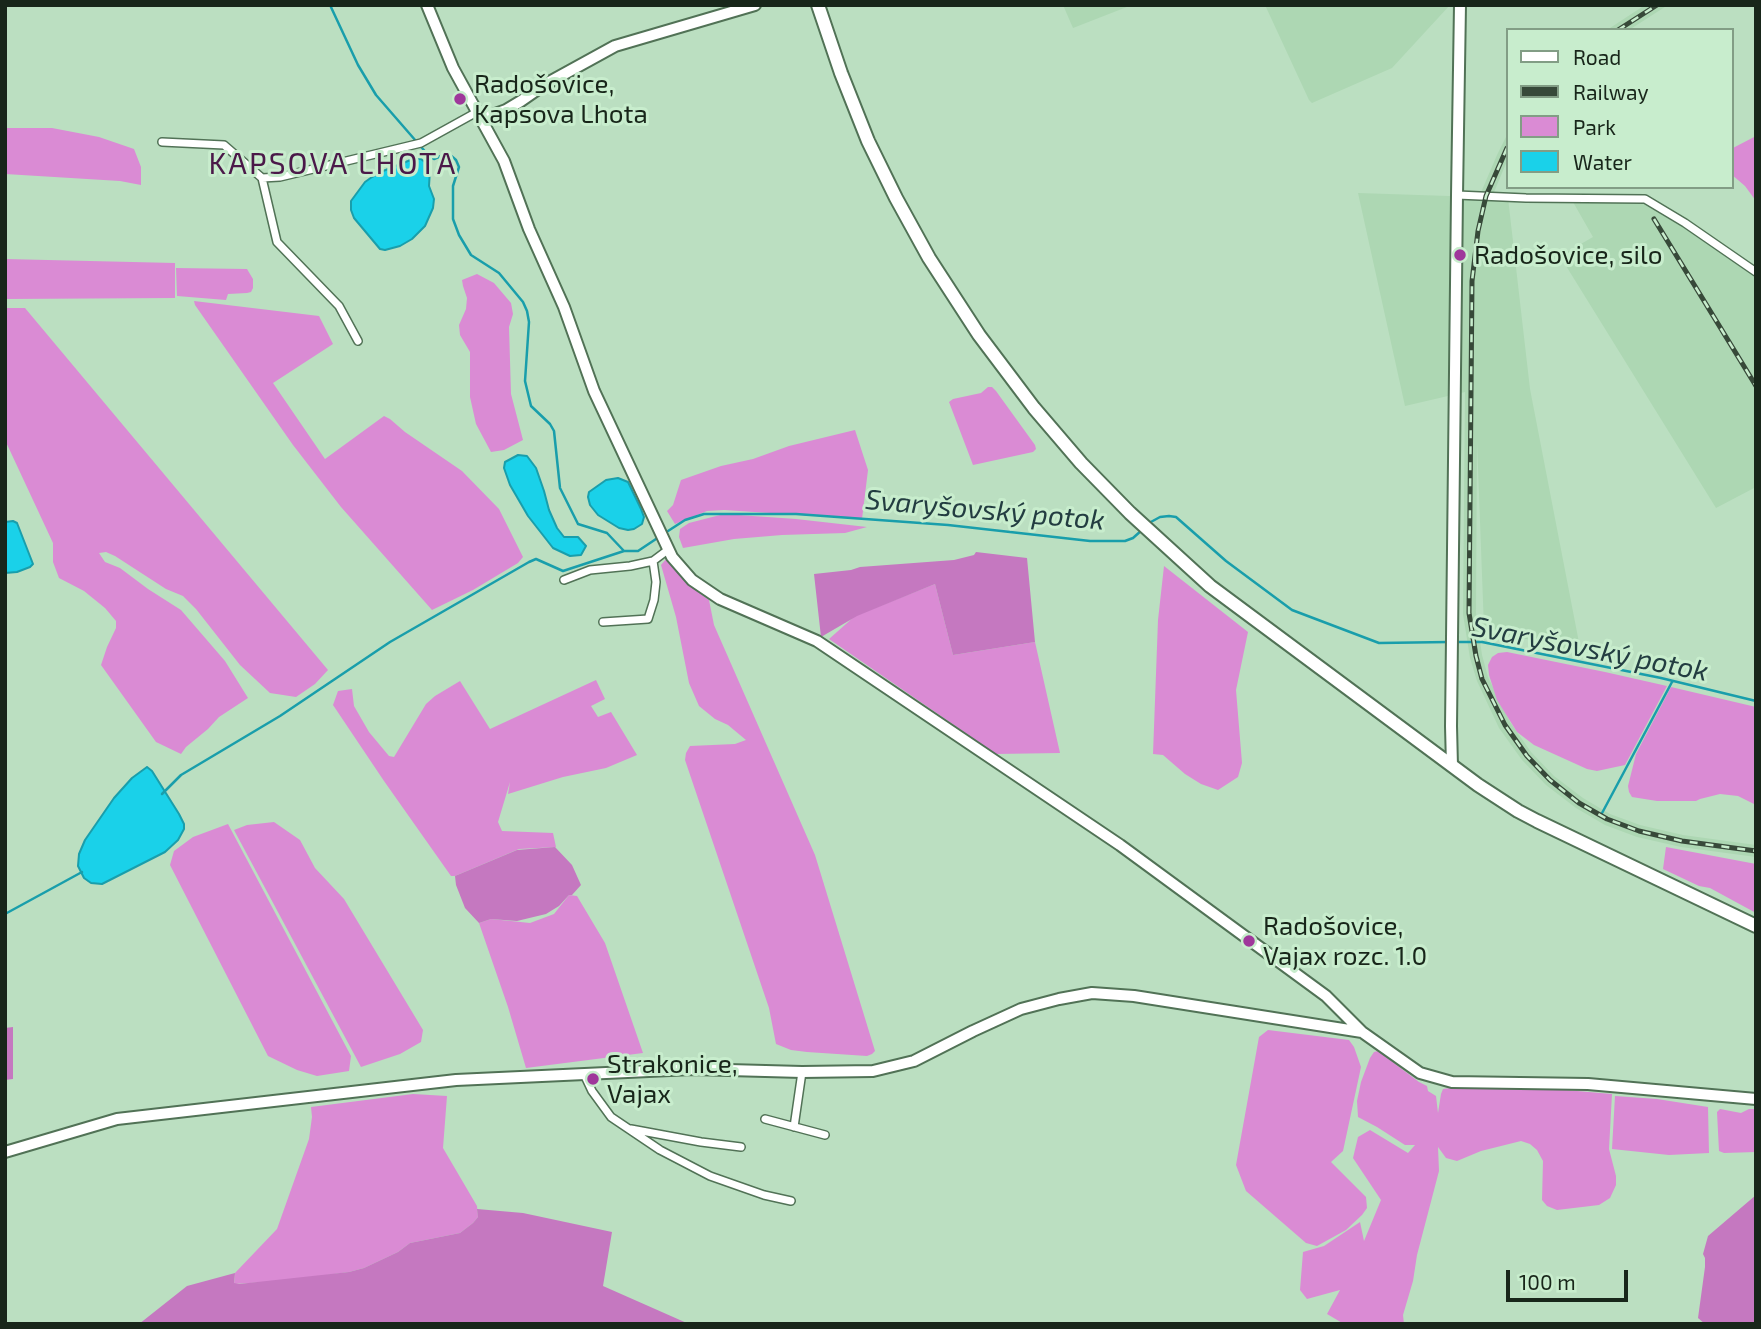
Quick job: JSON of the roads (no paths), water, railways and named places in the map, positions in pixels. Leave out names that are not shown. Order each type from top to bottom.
[{"type":"main road","points":[[818,5],[868,141],[929,258],[979,335],[1034,408],[1081,463],[1152,534],[1210,586],[1478,785],[1528,817],[1756,926]]},
{"type":"street","points":[[427,5],[453,68],[504,161],[529,229],[564,307],[594,391],[672,557],[692,580],[720,599],[817,641],[1120,845],[1326,996],[1362,1032],[1420,1073],[1452,1082],[1588,1084],[1756,1098]]},
{"type":"street","points":[[262,178],[280,177],[417,144],[479,115],[514,106],[544,85],[615,46],[755,5]]},
{"type":"street","points":[[1452,766],[1460,5]]},
{"type":"street","points":[[162,142],[224,145],[262,178],[276,242],[339,306],[358,341]]},
{"type":"street","points":[[1457,195],[1645,199],[1756,272]]},
{"type":"street","points":[[564,580],[590,570],[653,561],[669,549]]},
{"type":"street","points":[[603,622],[648,619],[656,582],[653,561]]},
{"type":"street","points":[[5,1152],[117,1119],[456,1080],[692,1069],[873,1071],[914,1061],[1021,1009],[1092,993],[1134,996],[1362,1032]]},
{"type":"street","points":[[794,1127],[802,1072]]},
{"type":"street","points":[[584,1074],[602,1107],[611,1117],[660,1150],[710,1176],[764,1195],[791,1201]]},
{"type":"street","points":[[765,1119],[825,1135]]},
{"type":"street","points":[[627,1129],[741,1147]]},
{"type":"water","points":[[413,159],[421,159],[430,170],[429,186],[434,199],[433,208],[425,226],[412,239],[400,246],[380,249],[354,218],[351,201],[372,177]]},
{"type":"water","points":[[518,455],[527,456],[536,468],[557,528],[564,537],[578,537],[586,546],[581,555],[570,556],[553,548],[528,516],[510,485],[504,468],[505,462]]},
{"type":"water","points":[[618,478],[628,482],[644,517],[642,524],[634,529],[619,528],[598,515],[590,505],[589,492],[606,480]]},
{"type":"water","points":[[5,522],[17,523],[33,564],[17,572],[5,573]]},
{"type":"water","points":[[147,767],[179,814],[184,829],[178,840],[165,852],[102,884],[91,883],[84,878],[78,866],[79,854],[85,840],[114,798],[132,778]]},
{"type":"waterway","name":"Svaryšovský potok","points":[[330,5],[358,65],[376,95],[429,156],[434,159],[448,153],[456,160],[459,167],[453,186],[453,219],[471,255],[499,273],[523,302],[527,311],[529,322],[525,381],[531,406],[554,431],[560,488],[578,524],[607,533],[624,551],[638,551],[656,539]]},
{"type":"waterway","name":"Svaryšovský potok","points":[[668,531],[685,520],[704,514],[796,514],[948,525],[1090,541],[1125,541],[1142,530]]},
{"type":"waterway","name":"Svaryšovský potok","points":[[1149,523],[1160,517],[1176,517],[1226,561],[1292,610],[1379,643],[1449,642]]},
{"type":"waterway","points":[[162,794],[181,775],[280,716],[390,642],[529,562],[536,559],[563,571],[624,551]]},
{"type":"waterway","name":"Svaryšovský potok","points":[[1456,642],[1482,642],[1661,678],[1756,701]]},
{"type":"waterway","points":[[1601,815],[1672,682]]},
{"type":"waterway","points":[[5,914],[82,872]]},
{"type":"railway","points":[[1621,28],[1657,5]]},
{"type":"railway","points":[[1506,150],[1486,196],[1478,231],[1472,281],[1469,613],[1482,679],[1505,725],[1527,756],[1550,780],[1579,803],[1607,819],[1639,831],[1682,841],[1756,851]]},
{"type":"railway","points":[[1654,219],[1756,386]]},
{"type":"place","name":"Radošovice, Kapsova Lhota","points":[[460,99]]},
{"type":"place","name":"Radošovice, silo","points":[[1460,255]]},
{"type":"place","name":"Radošovice, Vajax rozc. 1.0","points":[[1249,941]]},
{"type":"place","name":"Strakonice, Vajax","points":[[593,1079]]},
{"type":"district","name":"KAPSOVA LHOTA","points":[[333,164]]}]
